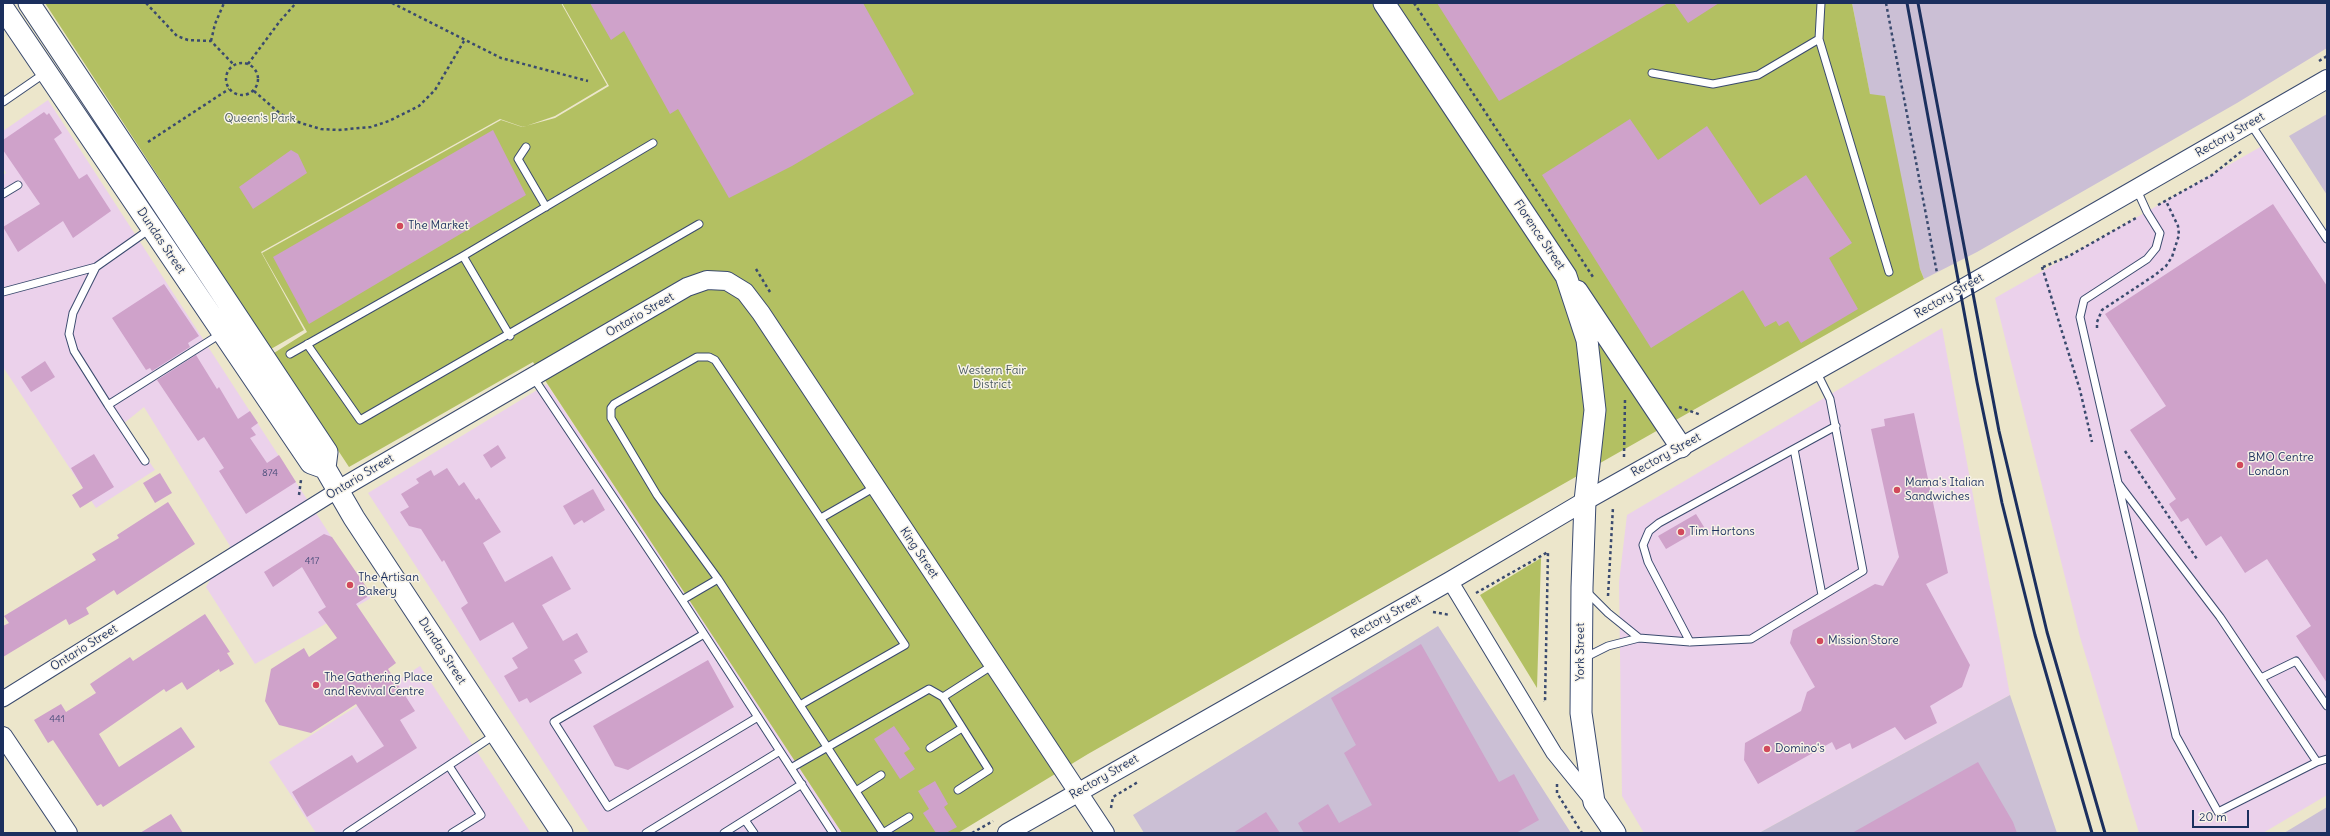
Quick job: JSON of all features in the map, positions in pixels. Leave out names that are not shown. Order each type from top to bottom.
[{"type":"main road","name":"Dundas Street","points":[[29,3],[327,452],[325,468],[338,490],[562,833]]},
{"type":"main road","name":"Florence Street","points":[[1384,3],[1566,276],[1587,340],[1595,410],[1585,501]]},
{"type":"main road","name":"Dundas Street","points":[[3,8],[311,463],[325,468]]},
{"type":"main road","points":[[1566,276],[1592,311],[1681,447]]},
{"type":"main road","name":"York Street","points":[[1585,501],[1582,587],[1581,713],[1594,802],[1615,833]]},
{"type":"street","name":"Rectory Street","points":[[1007,833],[1450,581],[1585,501],[2327,79]]},
{"type":"street","name":"Ontario Street","points":[[3,699],[338,490],[687,287],[706,280],[727,281]]},
{"type":"street","name":"King Street","points":[[727,281],[745,292],[761,313],[1105,833]]},
{"type":"street","name":"York Street","points":[[1450,581],[1554,753],[1594,802]]},
{"type":"street","points":[[3,736],[68,833]]},
{"type":"lane","points":[[1821,3],[1820,39],[1889,272]]},
{"type":"lane","points":[[1652,73],[1713,84],[1758,76],[1820,39]]},
{"type":"lane","points":[[3,102],[46,72]]},
{"type":"lane","points":[[2250,123],[2327,239]]},
{"type":"lane","points":[[290,354],[463,256],[653,143]]},
{"type":"lane","points":[[526,147],[518,159],[546,207]]},
{"type":"lane","points":[[3,194],[18,185]]},
{"type":"lane","points":[[2136,188],[2147,212],[2160,233],[2156,248],[2147,259],[2084,300],[2080,317],[2176,736],[2218,812],[2316,762],[2327,759]]},
{"type":"lane","points":[[307,344],[360,420],[699,224]]},
{"type":"lane","points":[[3,292],[96,266],[152,228]]},
{"type":"lane","points":[[463,256],[509,335]]},
{"type":"lane","points":[[96,266],[73,312],[69,334],[74,351],[146,461]]},
{"type":"lane","points":[[108,405],[223,333]]},
{"type":"lane","points":[[800,704],[905,645],[712,358],[705,356],[693,359],[614,404],[610,408],[611,418],[630,452],[687,538],[718,580],[883,833],[909,817]]},
{"type":"lane","points":[[1581,659],[1608,646],[1639,638],[1690,642],[1750,639],[1863,571],[1830,399],[1816,371]]},
{"type":"lane","points":[[533,377],[682,600],[833,833]]},
{"type":"lane","points":[[1690,642],[1648,562],[1643,545],[1649,531],[1659,523],[1836,426]]},
{"type":"lane","points":[[1794,449],[1822,595]]},
{"type":"lane","points":[[2118,483],[2220,617],[2316,762]]},
{"type":"lane","points":[[821,518],[875,487]]},
{"type":"lane","points":[[682,600],[718,580]]},
{"type":"lane","points":[[1582,587],[1608,613],[1639,638]]},
{"type":"lane","points":[[704,634],[554,722],[608,808],[758,717]]},
{"type":"lane","points":[[2261,678],[2296,661],[2327,706]]},
{"type":"lane","points":[[942,697],[994,664]]},
{"type":"lane","points":[[791,768],[929,689],[942,697],[989,770],[958,790]]},
{"type":"lane","points":[[930,748],[962,728]]},
{"type":"lane","points":[[347,833],[496,734]]},
{"type":"lane","points":[[646,833],[780,751]]},
{"type":"lane","points":[[448,766],[481,815],[452,833]]},
{"type":"lane","points":[[856,791],[881,775]]},
{"type":"lane","points":[[724,833],[802,784]]},
{"type":"lane","points":[[745,820],[754,833]]},
{"type":"path","points":[[146,3],[177,36],[188,40],[211,41],[234,65]]},
{"type":"path","points":[[211,41],[215,24],[224,3]]},
{"type":"path","points":[[248,64],[258,74],[258,84],[254,91],[242,96],[237,95],[229,89],[226,84],[227,73],[234,65],[248,64],[296,3]]},
{"type":"path","points":[[392,3],[464,41],[501,58],[588,81]]},
{"type":"path","points":[[1886,3],[1936,273]]},
{"type":"path","points":[[254,91],[282,115],[320,129],[338,130],[371,127],[389,121],[420,106],[434,90],[464,41]]},
{"type":"path","points":[[148,142],[229,89]]},
{"type":"path","points":[[2098,336],[2097,322],[2102,310],[2155,275],[2166,266],[2172,257],[2179,235],[2178,226],[2166,201]]},
{"type":"path","points":[[2036,268],[2043,267],[2080,390],[2092,442]]},
{"type":"path","points":[[2122,445],[2197,559]]},
{"type":"path","points":[[1478,600],[1474,594],[1548,552],[1545,702],[1541,698]]},
{"type":"path","points":[[1431,612],[1451,615],[1455,621]]},
{"type":"path","points":[[1111,810],[1113,797],[1139,781]]},
{"type":"path","points":[[1578,826],[1582,833]]},
{"type":"shaded area","points":[[1852,3],[2327,3],[2327,48],[2237,103],[1977,252],[1924,279],[1870,95]]},
{"type":"shaded area","points":[[48,100],[371,598],[255,664],[206,587],[230,546],[144,407],[123,424],[155,470],[96,508],[3,367],[3,175],[6,173],[3,168],[3,131]]},
{"type":"shaded area","points":[[2327,114],[2327,195],[2289,136]]},
{"type":"shaded area","points":[[2262,146],[2327,244],[2327,795],[2263,833],[2139,833],[2080,637],[1995,298]]},
{"type":"shaded area","points":[[1942,328],[2010,695],[1759,833],[1644,833],[1622,796],[1619,582],[1627,515]]},
{"type":"shaded area","points":[[547,384],[842,833],[590,833],[368,493]]},
{"type":"shaded area","points":[[1438,626],[1571,833],[1144,833],[1133,815]]},
{"type":"shaded area","points":[[420,666],[531,833],[316,833],[269,762]]},
{"type":"shaded area","points":[[2010,695],[2057,833],[1759,833]]},
{"type":"shaded area","points":[[2327,807],[2327,833],[2284,833]]},
{"type":"green space","name":"Queen's Park","points":[[45,3],[561,3],[607,85],[555,116],[523,127],[500,119],[261,252],[304,330],[271,349]]},
{"type":"green space","name":"Western Fair District","points":[[562,3],[1852,3],[1870,94],[1885,96],[1920,269],[1924,279],[1088,754],[958,833],[842,833],[533,362],[349,467],[274,353],[307,332],[262,253],[501,120],[522,127],[555,118],[609,86]]},
{"type":"green space","points":[[1541,558],[1537,688],[1480,595]]},
{"type":"building","points":[[590,3],[863,3],[914,94],[792,166],[729,198],[678,109],[670,114],[624,31],[611,40]]},
{"type":"building","points":[[1437,3],[1668,3],[1499,101]]},
{"type":"building","points":[[1674,3],[1719,3],[1688,23]]},
{"type":"building","points":[[44,112],[47,115],[49,113],[62,133],[54,139],[79,179],[87,174],[111,211],[73,238],[63,221],[18,252],[3,227],[40,204],[3,150],[3,140]]},
{"type":"building","points":[[1630,119],[1658,160],[1707,126],[1760,205],[1806,175],[1852,243],[1829,258],[1858,309],[1801,343],[1788,321],[1779,326],[1776,321],[1765,327],[1743,290],[1651,348],[1542,175]]},
{"type":"building","name":"The Market","points":[[493,130],[526,195],[309,324],[273,257]]},
{"type":"building","points":[[291,150],[298,154],[307,173],[253,209],[239,187]]},
{"type":"building","name":"BMO Centre London","points":[[2273,204],[2327,286],[2327,683],[2296,636],[2311,626],[2267,559],[2245,573],[2221,536],[2206,546],[2188,518],[2181,522],[2169,504],[2176,499],[2130,430],[2166,406],[2105,314]]},
{"type":"building","points":[[164,284],[199,336],[188,343],[190,347],[152,371],[150,368],[146,370],[112,318]]},
{"type":"building","points":[[196,355],[217,389],[219,387],[238,419],[250,411],[258,423],[251,428],[256,435],[250,438],[267,463],[279,455],[296,482],[246,514],[219,471],[224,468],[204,437],[198,441],[157,380]]},
{"type":"building","points":[[45,361],[55,377],[31,392],[21,377]]},
{"type":"building","points":[[1914,413],[1948,573],[1926,584],[1970,665],[1962,687],[1930,706],[1937,723],[1905,740],[1895,727],[1852,749],[1850,743],[1836,750],[1832,742],[1758,784],[1744,760],[1745,743],[1801,711],[1807,692],[1815,687],[1790,643],[1793,630],[1875,584],[1883,586],[1899,557],[1871,429],[1885,426],[1884,419]]},
{"type":"building","points":[[498,445],[506,458],[491,468],[483,455]]},
{"type":"building","points":[[94,454],[114,487],[80,508],[72,495],[83,488],[71,468]]},
{"type":"building","points":[[447,468],[459,486],[464,482],[476,500],[479,498],[501,532],[483,543],[505,582],[552,556],[571,589],[542,605],[563,641],[577,633],[588,652],[574,660],[582,673],[530,703],[527,698],[519,702],[504,676],[518,668],[512,658],[528,648],[513,622],[480,641],[461,608],[468,603],[444,560],[442,562],[421,529],[409,526],[400,512],[409,507],[401,494],[419,483],[416,479],[431,470],[434,476]]},
{"type":"building","points":[[160,473],[172,493],[155,503],[143,483]]},
{"type":"building","points":[[593,489],[605,510],[584,523],[582,520],[574,525],[563,506]]},
{"type":"building","points":[[168,502],[195,544],[117,595],[114,590],[86,608],[89,614],[69,625],[66,619],[3,657],[3,626],[9,623],[4,616],[96,560],[92,554],[119,538],[117,535]]},
{"type":"building","name":"Tim Hortons","points":[[1696,514],[1704,527],[1666,549],[1658,536]]},
{"type":"building","points":[[324,534],[332,537],[367,588],[367,597],[356,604],[396,663],[388,669],[415,711],[400,720],[417,748],[307,817],[292,792],[352,755],[357,763],[384,746],[356,704],[311,733],[279,725],[265,701],[271,669],[304,648],[309,657],[337,638],[318,612],[326,607],[302,567],[273,587],[264,572]]},
{"type":"building","points":[[205,614],[230,652],[227,653],[234,664],[220,672],[219,669],[187,690],[182,682],[166,692],[164,689],[99,734],[119,767],[181,727],[195,747],[103,807],[101,804],[97,806],[53,740],[48,743],[34,720],[61,704],[66,712],[96,693],[90,684],[130,657],[133,661]]},
{"type":"building","points":[[1421,644],[1499,782],[1514,774],[1539,820],[1516,833],[1304,833],[1298,823],[1328,804],[1339,823],[1372,805],[1344,753],[1356,745],[1331,698]]},
{"type":"building","points":[[708,660],[734,707],[628,770],[615,766],[593,726]]},
{"type":"building","points":[[894,726],[910,749],[904,753],[915,769],[900,779],[874,739]]},
{"type":"building","points":[[1978,762],[2013,822],[2017,833],[1852,833]]},
{"type":"building","points":[[935,781],[948,804],[944,807],[957,827],[946,833],[936,833],[923,813],[929,809],[918,791]]},
{"type":"building","points":[[1266,812],[1280,833],[1233,833]]},
{"type":"building","points":[[171,814],[183,833],[140,833]]},
{"type":"railway","points":[[1907,3],[1977,382],[2002,503],[2035,635],[2092,833]]},
{"type":"railway","points":[[1918,3],[1999,431],[2047,632],[2105,833]]},
{"type":"place","name":"The Market","points":[[400,226]]},
{"type":"place","name":"BMO Centre London","points":[[2240,465]]},
{"type":"place","name":"Mama's Italian Sandwiches","points":[[1897,490]]},
{"type":"place","name":"Tim Hortons","points":[[1681,532]]},
{"type":"place","name":"The Artisan Bakery","points":[[350,585]]},
{"type":"place","name":"Mission Store","points":[[1820,641]]},
{"type":"place","name":"The Gathering Place and Revival Centre","points":[[316,685]]},
{"type":"place","name":"Domino's","points":[[1767,749]]}]
